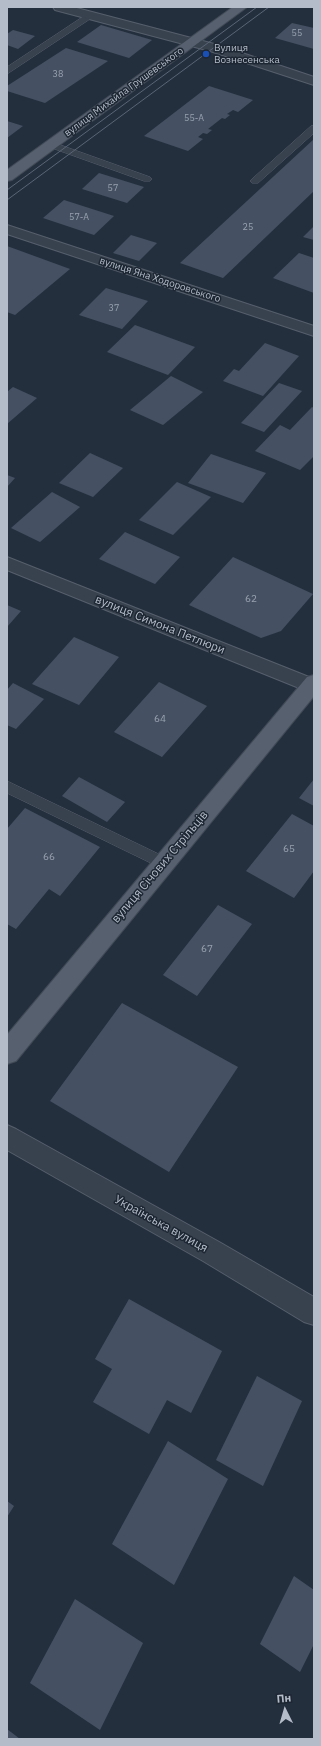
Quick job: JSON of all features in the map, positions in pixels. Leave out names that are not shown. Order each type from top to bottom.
[{"type":"main road","name":"вулиця Михайла Грушевського","points":[[7,177],[241,7]]},
{"type":"main road","name":"вулиця Січових Стрільців","points":[[7,1053],[313,685]]},
{"type":"street","points":[[59,7],[193,42],[314,81]]},
{"type":"street","name":"вулиця Яна Ходоровського","points":[[7,228],[314,331]]},
{"type":"street","name":"вулиця Симона Петлюри","points":[[7,563],[313,685]]},
{"type":"street","name":"Українська вулиця","points":[[7,1137],[212,1252],[314,1312]]},
{"type":"lane","points":[[7,71],[90,15]]},
{"type":"lane","points":[[255,181],[314,128]]},
{"type":"lane","points":[[52,145],[147,179]]},
{"type":"lane","points":[[7,787],[164,863]]},
{"type":"building","points":[[292,23],[314,28],[314,49],[275,38]]},
{"type":"building","points":[[101,25],[152,40],[129,58],[77,42]]},
{"type":"building","points":[[13,30],[35,36],[18,49],[7,45],[7,34]]},
{"type":"building","points":[[66,48],[108,61],[45,103],[7,91],[7,86]]},
{"type":"building","points":[[209,86],[253,100],[238,112],[233,110],[227,114],[230,115],[225,119],[222,118],[208,129],[212,130],[207,134],[203,133],[198,137],[203,139],[188,151],[144,136]]},
{"type":"building","points":[[7,121],[23,126],[7,138]]},
{"type":"building","points":[[314,139],[314,191],[223,278],[180,263]]},
{"type":"building","points":[[99,173],[144,187],[127,203],[82,189]]},
{"type":"building","points":[[64,200],[114,216],[94,235],[43,218]]},
{"type":"building","points":[[314,226],[314,240],[303,237]]},
{"type":"building","points":[[131,235],[157,243],[139,261],[113,253]]},
{"type":"building","points":[[7,246],[70,269],[15,315],[7,312]]},
{"type":"building","points":[[299,253],[314,258],[314,293],[273,278]]},
{"type":"building","points":[[106,288],[148,301],[122,329],[79,315]]},
{"type":"building","points":[[135,325],[195,347],[168,375],[107,352]]},
{"type":"building","points":[[265,343],[299,356],[263,396],[223,381],[234,369],[239,371]]},
{"type":"building","points":[[171,376],[203,392],[163,425],[130,410]]},
{"type":"building","points":[[279,383],[302,391],[264,432],[241,423]]},
{"type":"building","points":[[13,387],[37,398],[7,424],[7,392]]},
{"type":"building","points":[[312,407],[314,408],[314,456],[300,470],[255,451],[280,425],[290,430]]},
{"type":"building","points":[[90,453],[123,468],[93,497],[59,483]]},
{"type":"building","points":[[211,454],[266,473],[243,503],[188,483]]},
{"type":"building","points":[[7,475],[15,478],[7,487]]},
{"type":"building","points":[[177,482],[211,497],[173,535],[139,520]]},
{"type":"building","points":[[52,492],[80,507],[40,542],[11,528]]},
{"type":"building","points":[[125,532],[180,557],[155,584],[99,559]]},
{"type":"building","points":[[233,557],[313,594],[281,631],[261,638],[189,605]]},
{"type":"building","points":[[7,605],[21,611],[7,627]]},
{"type":"building","points":[[74,637],[119,657],[79,705],[32,684]]},
{"type":"building","points":[[159,682],[207,706],[162,757],[114,732]]},
{"type":"building","points":[[13,683],[44,699],[16,729],[7,725],[7,690]]},
{"type":"building","points":[[79,777],[125,802],[107,822],[62,796]]},
{"type":"building","points":[[314,779],[314,806],[299,798]]},
{"type":"building","points":[[25,808],[100,847],[60,896],[49,889],[16,929],[7,924],[7,829]]},
{"type":"building","points":[[292,814],[314,826],[314,871],[294,898],[246,871]]},
{"type":"building","points":[[218,905],[252,924],[197,996],[163,975]]},
{"type":"building","points":[[122,1003],[238,1067],[169,1172],[50,1101]]},
{"type":"building","points":[[129,1299],[222,1351],[191,1413],[167,1400],[149,1434],[93,1402],[112,1369],[95,1359]]},
{"type":"building","points":[[257,1376],[302,1401],[263,1486],[216,1460]]},
{"type":"building","points":[[168,1441],[228,1479],[174,1585],[112,1544]]},
{"type":"building","points":[[7,1501],[14,1506],[7,1517]]},
{"type":"building","points":[[294,1576],[314,1590],[314,1644],[300,1672],[260,1644]]},
{"type":"building","points":[[75,1599],[143,1643],[100,1730],[30,1683]]},
{"type":"building","points":[[7,1729],[20,1739],[7,1739]]},
{"type":"tram line","points":[[7,190],[257,7]]},
{"type":"tram line","points":[[7,200],[269,7]]},
{"type":"place","name":"Вулиця Вознесенська","points":[[206,54]]}]
